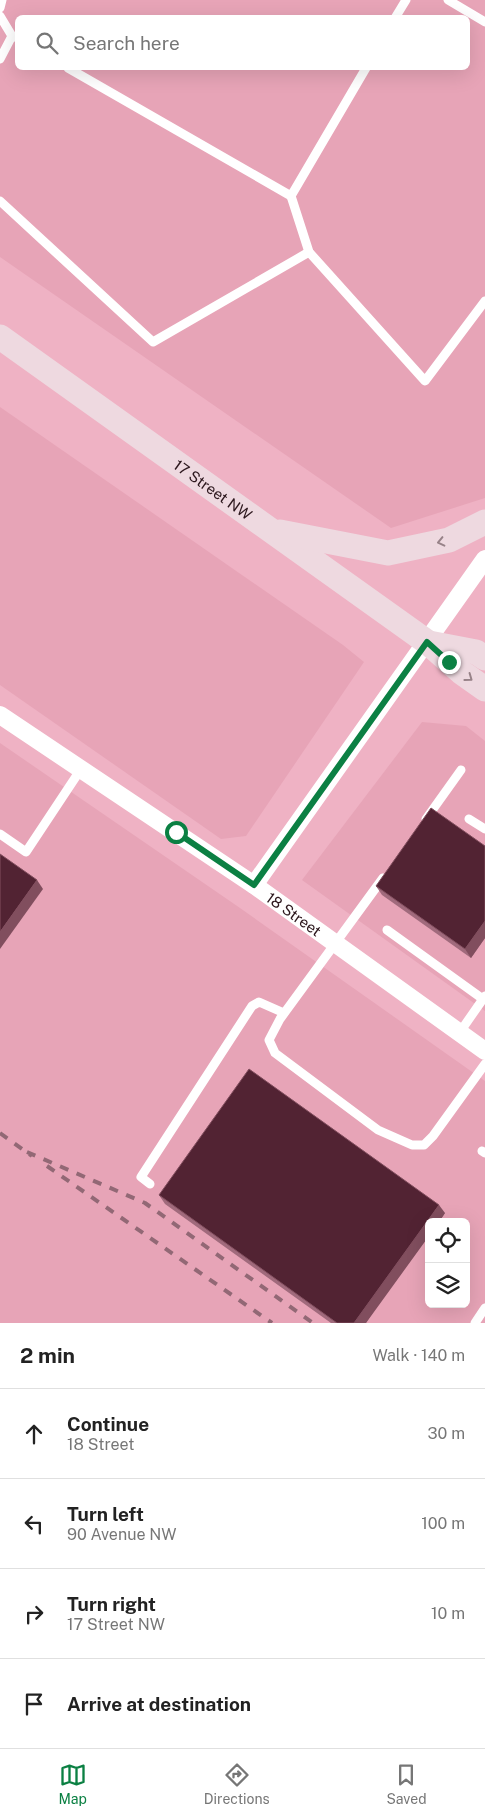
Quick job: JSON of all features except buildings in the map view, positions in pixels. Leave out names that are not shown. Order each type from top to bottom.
[{"type":"main road","name":"17 Street NW","points":[[0,337],[427,642],[460,672],[485,689]]},
{"type":"main road","points":[[270,530],[388,553],[449,540],[485,522]]},
{"type":"main road","name":"17 Street NW","points":[[427,642],[476,652],[485,658]]},
{"type":"street","points":[[254,885],[485,559]]},
{"type":"street","name":"18 Street","points":[[0,715],[254,885],[485,1051]]},
{"type":"lane","points":[[0,8],[2,0]]},
{"type":"lane","points":[[397,15],[406,0]]},
{"type":"lane","points":[[448,0],[485,22]]},
{"type":"lane","points":[[0,16],[15,37],[0,59]]},
{"type":"lane","points":[[71,70],[291,196],[309,252],[425,380],[485,301]]},
{"type":"lane","points":[[291,196],[365,70]]},
{"type":"lane","points":[[0,201],[153,342],[309,252]]},
{"type":"lane","points":[[0,834],[26,852],[81,770]]},
{"type":"lane","points":[[422,825],[462,770]]},
{"type":"lane","points":[[469,819],[485,829]]},
{"type":"lane","points":[[387,873],[284,1014],[269,1040],[275,1053],[378,1130],[412,1146],[424,1145],[433,1136],[485,1064]]},
{"type":"lane","points":[[387,930],[484,998],[460,1032]]},
{"type":"lane","points":[[150,1184],[141,1177],[252,1006],[259,1002],[284,1014]]},
{"type":"lane","points":[[474,1323],[485,1308]]},
{"type":"shaded area","points":[[0,0],[485,0],[485,498],[391,528],[0,257]]},
{"type":"shaded area","points":[[0,407],[343,645],[364,662],[246,836],[221,839],[0,685]]},
{"type":"shaded area","points":[[422,722],[466,726],[485,741],[485,1011],[302,880]]},
{"type":"shaded area","points":[[0,743],[240,908],[485,1081],[485,1323],[0,1323]]},
{"type":"railway","points":[[0,1133],[32,1156]]},
{"type":"railway","points":[[27,1152],[145,1203],[313,1323]]},
{"type":"railway","points":[[47,1166],[272,1323]]},
{"type":"route","points":[[176,832],[254,885],[427,642],[449,662]]}]
